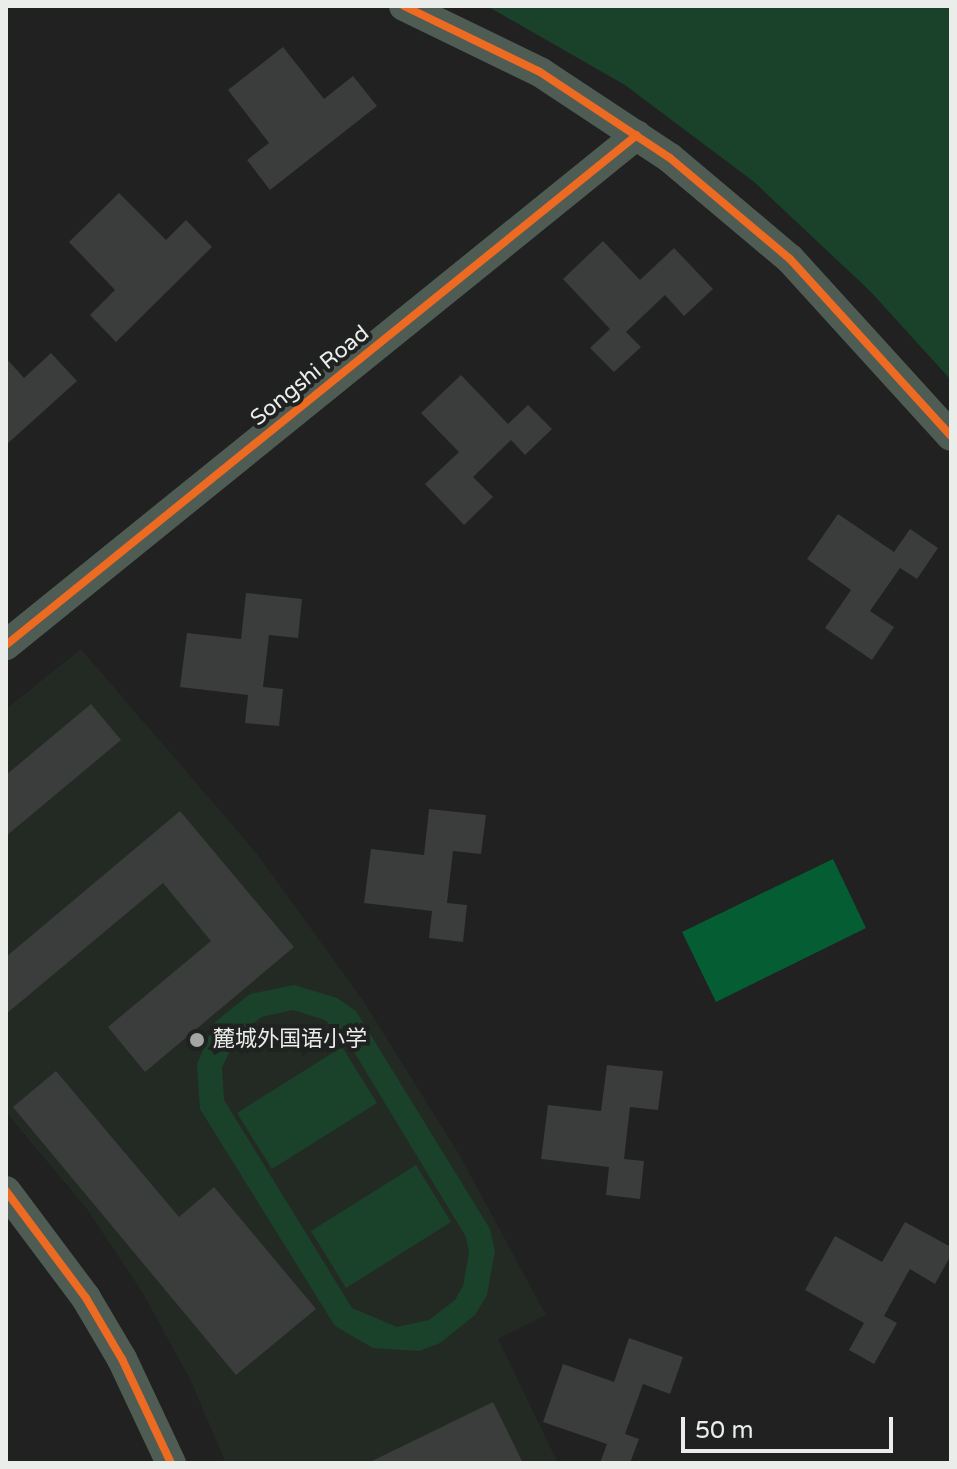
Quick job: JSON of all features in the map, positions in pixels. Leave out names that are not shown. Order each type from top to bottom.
[{"type":"street","points":[[404,6],[540,72],[637,135],[790,259],[951,436]]},
{"type":"street","name":"Songshi Road","points":[[6,645],[637,135]]},
{"type":"street","points":[[6,1191],[86,1298],[122,1359],[171,1463]]},
{"type":"shaded area","points":[[487,6],[951,6],[951,380],[870,291],[753,181],[625,85]]},
{"type":"shaded area","name":"麓城外国语小学","points":[[81,649],[258,855],[364,1002],[460,1156],[546,1315],[498,1339],[558,1463],[226,1463],[190,1379],[142,1292],[87,1209],[6,1112],[6,709]]},
{"type":"shaded area","points":[[833,859],[866,928],[716,1002],[682,932]]},
{"type":"shaded area","points":[[294,985],[337,998],[356,1011],[490,1229],[495,1251],[487,1295],[475,1315],[440,1343],[419,1351],[373,1348],[335,1326],[200,1109],[197,1064],[215,1022],[250,994]],"holes":[[[293,1010],[325,1020],[348,1042],[466,1237],[469,1253],[463,1286],[455,1300],[429,1320],[397,1327],[352,1308],[224,1100],[222,1068],[236,1038],[261,1017]]]},
{"type":"shaded area","points":[[342,1047],[377,1103],[272,1169],[237,1113]]},
{"type":"shaded area","points":[[416,1165],[451,1222],[346,1288],[311,1231]]},
{"type":"building","points":[[283,47],[324,99],[353,76],[377,106],[270,190],[247,160],[269,143],[228,90]]},
{"type":"building","points":[[119,193],[166,240],[186,220],[212,247],[116,342],[90,315],[115,290],[69,242]]},
{"type":"building","points":[[603,241],[640,280],[674,248],[713,289],[684,316],[665,295],[626,332],[641,347],[614,372],[590,348],[610,329],[563,279]]},
{"type":"building","points":[[51,353],[77,381],[6,445],[6,358],[24,378]]},
{"type":"building","points":[[461,375],[508,424],[528,405],[552,429],[525,455],[511,440],[473,477],[493,497],[464,525],[425,484],[459,452],[421,413]]},
{"type":"building","points":[[838,514],[894,552],[910,529],[938,548],[917,579],[900,568],[870,611],[894,627],[872,660],[825,628],[851,590],[807,559]]},
{"type":"building","points":[[246,593],[302,599],[298,638],[269,635],[263,687],[283,689],[279,726],[245,723],[248,695],[180,687],[187,633],[241,639]]},
{"type":"building","points":[[91,704],[121,740],[6,836],[6,775]]},
{"type":"building","points":[[429,809],[486,815],[481,854],[453,851],[447,903],[467,905],[463,942],[429,938],[432,911],[364,903],[371,849],[424,855]]},
{"type":"building","points":[[180,811],[294,947],[145,1072],[108,1027],[211,941],[163,883],[6,1014],[6,957]]},
{"type":"building","points":[[607,1065],[663,1071],[658,1110],[630,1107],[624,1159],[644,1161],[640,1199],[606,1195],[609,1167],[541,1159],[548,1105],[601,1111]]},
{"type":"building","points":[[56,1071],[179,1217],[214,1187],[316,1309],[236,1375],[13,1107]]},
{"type":"building","points":[[905,1222],[951,1247],[951,1255],[935,1284],[910,1269],[884,1316],[897,1323],[874,1364],[849,1350],[864,1323],[805,1290],[835,1236],[882,1262]]},
{"type":"building","points":[[629,1338],[683,1357],[670,1394],[643,1384],[625,1434],[639,1439],[630,1463],[600,1463],[607,1444],[543,1422],[563,1364],[614,1382]]},
{"type":"building","points":[[493,1402],[523,1463],[368,1463]]},
{"type":"cycle path","points":[[404,6],[540,72],[670,158],[790,259],[951,436]]},
{"type":"cycle path","points":[[6,645],[637,135]]},
{"type":"cycle path","points":[[6,1191],[86,1298],[122,1359],[171,1463]]},
{"type":"place","name":"麓城外国语小学","points":[[197,1040]]}]
